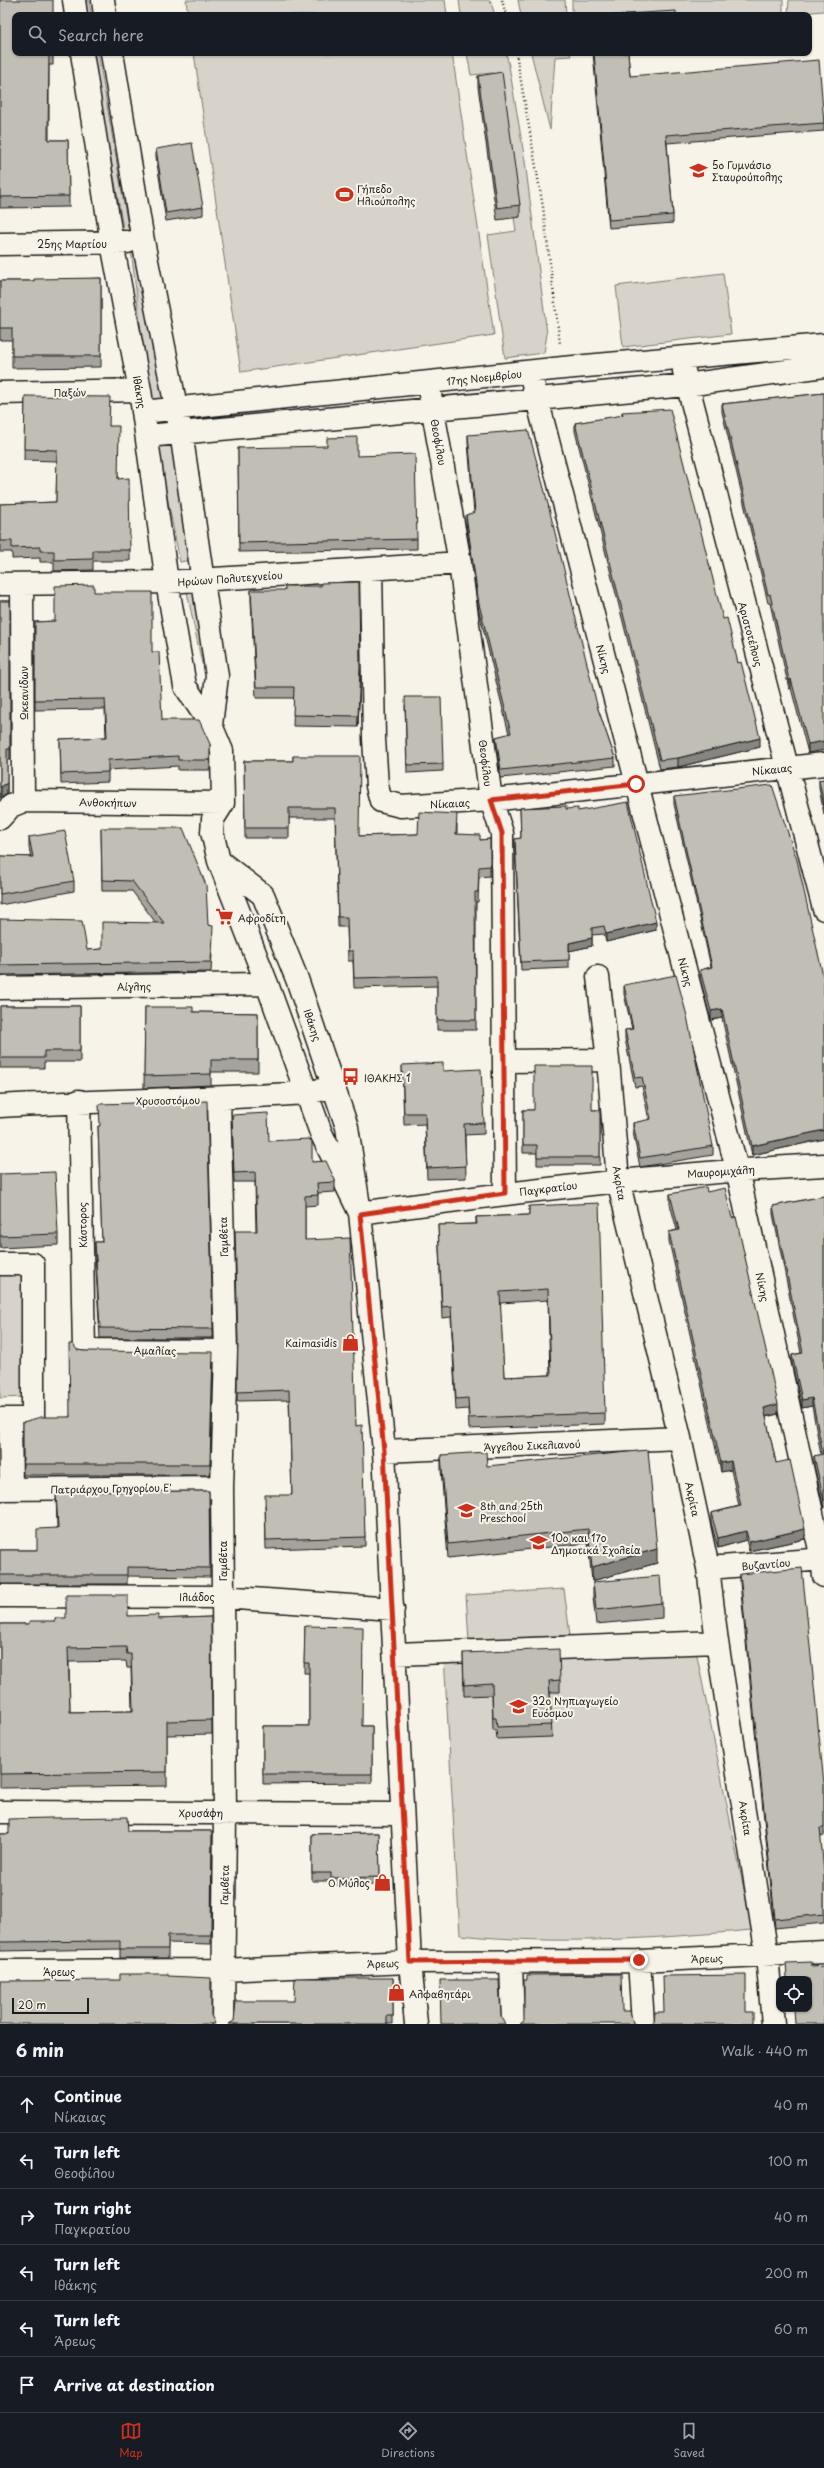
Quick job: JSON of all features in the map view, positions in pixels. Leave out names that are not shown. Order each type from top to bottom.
[{"type":"street","points":[[74,0],[76,12]]},
{"type":"street","points":[[103,0],[105,12]]},
{"type":"street","name":"Ιθάκης","points":[[82,56],[112,243],[140,390],[167,582],[186,686],[211,724],[222,751],[222,804],[213,819],[212,832],[219,862],[267,984],[321,1133],[360,1214]]},
{"type":"street","name":"Ιθάκης","points":[[112,56],[143,241],[181,432],[217,676],[211,724]]},
{"type":"street","name":"25ης Μαρτίου","points":[[0,244],[112,243],[143,241]]},
{"type":"street","name":"17ης Νοεμβρίου","points":[[143,412],[563,368],[682,358],[823,341]]},
{"type":"street","name":"Αριστοτέλους","points":[[682,358],[686,385],[824,909]]},
{"type":"street","points":[[147,436],[686,385],[824,366]]},
{"type":"street","name":"Νίκης","points":[[530,372],[737,1169],[824,1565]]},
{"type":"street","name":"Θεοφίλου","points":[[428,383],[460,563],[491,800],[502,833],[505,1193]]},
{"type":"street","name":"Παξών","points":[[0,393],[140,390]]},
{"type":"street","name":"Ηρώων Πολυτεχνείου","points":[[0,584],[167,582],[460,563]]},
{"type":"street","name":"Νίκαιας","points":[[371,569],[374,739],[377,786],[381,801],[401,806],[491,800],[824,764]]},
{"type":"street","name":"Ωκεανίδων","points":[[22,584],[23,801]]},
{"type":"street","points":[[0,818],[11,806],[23,801]]},
{"type":"street","name":"Ανθοκήπων","points":[[23,801],[222,804]]},
{"type":"street","name":"Ιθάκης","points":[[219,862],[263,895],[297,979],[335,1086],[347,1127],[360,1214],[384,1451],[396,1654],[402,1814],[410,1962],[416,2024]]},
{"type":"street","name":"Ακρίτα","points":[[598,977],[608,1060],[618,1180],[680,1438],[708,1568],[717,1642],[767,1955],[773,2024]]},
{"type":"street","name":"Αίγλης","points":[[0,988],[267,984]]},
{"type":"street","points":[[504,1061],[608,1060]]},
{"type":"street","name":"Χρυσοστόμου","points":[[0,1106],[79,1101],[219,1099],[307,1093],[335,1086]]},
{"type":"street","name":"Γαμβέτα","points":[[219,1099],[226,1351],[222,1487],[225,1812],[222,1970],[223,2024]]},
{"type":"street","name":"Κάστορος","points":[[79,1101],[84,1350]]},
{"type":"street","name":"Μαυρομιχάλη","points":[[618,1180],[737,1169],[824,1165]]},
{"type":"street","name":"Παγκρατίου","points":[[360,1214],[505,1193],[618,1180]]},
{"type":"street","points":[[0,1264],[33,1264],[33,1419],[5,1419],[6,1489]]},
{"type":"street","name":"Αμαλίας","points":[[84,1350],[226,1351]]},
{"type":"street","name":"Άγγελου Σικελιανού","points":[[384,1451],[680,1438]]},
{"type":"street","name":"Πατριάρχου Γρηγορίου Ε'","points":[[6,1489],[222,1487]]},
{"type":"street","name":"Βυζαντίου","points":[[708,1568],[824,1565]]},
{"type":"street","name":"Ιλιάδος","points":[[0,1596],[222,1597],[393,1608]]},
{"type":"street","points":[[396,1654],[717,1642]]},
{"type":"street","name":"Χρυσάφη","points":[[0,1812],[402,1814]]},
{"type":"street","name":"Άρεως","points":[[0,1971],[222,1970],[410,1962],[511,1963],[639,1960],[824,1952]]},
{"type":"street","points":[[639,1960],[643,2024]]},
{"type":"street","points":[[511,1963],[513,2024]]},
{"type":"path","points":[[502,0],[505,12]]},
{"type":"path","points":[[517,56],[544,208],[563,368]]},
{"type":"shaded area","points":[[82,0],[89,0],[91,12],[84,12]]},
{"type":"shaded area","points":[[186,0],[445,0],[447,12],[188,12]]},
{"type":"shaded area","points":[[459,0],[490,0],[494,12],[461,12]]},
{"type":"shaded area","points":[[518,0],[565,0],[566,12],[520,12]]},
{"type":"shaded area","points":[[572,0],[783,0],[783,12],[572,12]]},
{"type":"shaded area","points":[[789,0],[824,0],[824,11],[788,12]]},
{"type":"shaded area","points":[[93,56],[99,56],[128,227],[123,228]]},
{"type":"shaded area","name":"Γήπεδο Ηλιούπολης","points":[[194,56],[452,56],[494,335],[241,372]]},
{"type":"shaded area","points":[[468,56],[507,56],[525,161],[547,334],[544,353],[505,358],[488,235],[516,231],[493,73],[471,75]]},
{"type":"shaded area","points":[[532,56],[571,56],[555,57],[550,130]]},
{"type":"shaded area","points":[[147,248],[166,401],[150,403],[131,250]]},
{"type":"shaded area","points":[[723,273],[731,334],[623,347],[616,286]]},
{"type":"shaded area","points":[[175,443],[196,559],[180,562],[157,445]]},
{"type":"shaded area","points":[[200,585],[209,663],[202,664],[186,587]]},
{"type":"shaded area","points":[[0,1274],[23,1274],[24,1397],[0,1398]]},
{"type":"shaded area","points":[[564,1589],[570,1635],[469,1641],[466,1595]]},
{"type":"shaded area","points":[[695,1646],[752,1930],[606,1940],[533,1940],[460,1935],[444,1655]]},
{"type":"building","points":[[0,0],[53,0],[53,12],[12,12],[12,56],[49,56],[48,140],[68,140],[69,196],[0,197]]},
{"type":"building","points":[[594,56],[628,56],[630,76],[819,60],[824,123],[666,135],[673,215],[609,220]]},
{"type":"building","points":[[502,72],[520,205],[497,208],[478,76]]},
{"type":"building","points":[[192,143],[203,207],[166,213],[156,149]]},
{"type":"building","points":[[101,278],[101,356],[12,356],[12,328],[0,328],[0,281]]},
{"type":"building","points":[[824,393],[824,741],[808,744],[791,679],[789,680],[770,594],[768,595],[722,404]]},
{"type":"building","points":[[25,396],[110,397],[109,426],[119,426],[118,479],[129,478],[130,550],[93,550],[93,559],[54,560],[54,551],[40,551],[40,547],[12,548],[12,541],[0,541],[0,504],[56,502],[57,450],[24,449]]},
{"type":"building","points":[[670,409],[723,619],[727,618],[738,663],[741,662],[760,738],[678,758],[660,760],[575,423],[623,415],[622,412]]},
{"type":"building","points":[[528,430],[545,492],[598,709],[615,758],[501,770],[496,737],[511,733],[479,604],[466,515],[475,512],[468,435]]},
{"type":"building","points":[[357,437],[357,456],[415,454],[417,539],[239,543],[238,448],[327,446],[327,438]]},
{"type":"building","points":[[359,582],[360,669],[358,716],[293,715],[294,687],[256,687],[251,590],[285,590],[285,586],[321,586],[321,583]]},
{"type":"building","points":[[94,585],[94,592],[152,592],[152,652],[159,652],[162,720],[199,720],[210,744],[210,760],[178,760],[178,756],[108,760],[108,772],[61,774],[60,739],[107,737],[105,699],[35,700],[35,622],[55,621],[55,586]]},
{"type":"building","points":[[0,601],[10,601],[10,749],[7,749],[7,783],[1,787],[0,787]]},
{"type":"building","points":[[405,697],[441,697],[443,764],[407,765]]},
{"type":"building","points":[[293,756],[360,756],[359,836],[418,834],[419,812],[457,814],[456,834],[480,835],[480,840],[490,839],[490,866],[479,867],[478,892],[475,892],[476,1020],[437,1020],[437,976],[354,978],[353,951],[348,951],[347,917],[338,917],[335,808],[289,808],[289,828],[245,828],[244,761],[293,761]]},
{"type":"building","points":[[824,779],[824,806],[819,780]]},
{"type":"building","points":[[772,785],[797,860],[824,980],[824,1130],[752,1146],[722,1009],[711,1011],[700,970],[712,967],[674,796]]},
{"type":"building","points":[[628,802],[656,922],[606,934],[604,926],[592,928],[592,938],[569,943],[569,960],[521,962],[515,839],[521,838],[520,808],[566,806],[566,809],[578,808],[578,811]]},
{"type":"building","points":[[101,828],[183,828],[206,885],[208,925],[213,926],[211,962],[0,965],[0,919],[82,921],[87,950],[102,949],[102,922],[164,923],[132,881],[102,880]]},
{"type":"building","points":[[65,831],[74,881],[0,894],[0,856],[33,857],[29,837]]},
{"type":"building","points":[[676,975],[687,1016],[713,1146],[640,1158],[633,1123],[651,1119],[642,1077],[635,1078],[625,1030],[633,1029],[624,985]]},
{"type":"building","points":[[0,1006],[80,1006],[80,1051],[44,1051],[44,1058],[0,1058]]},
{"type":"building","points":[[145,1007],[193,1007],[193,1012],[258,1013],[258,1060],[211,1060],[211,1074],[144,1076]]},
{"type":"building","points":[[443,1063],[443,1071],[481,1069],[484,1123],[464,1124],[466,1166],[427,1168],[425,1113],[404,1113],[402,1065]]},
{"type":"building","points":[[534,1066],[592,1066],[592,1110],[600,1110],[600,1157],[537,1157],[537,1145],[523,1145],[523,1110],[534,1110]]},
{"type":"building","points":[[207,1101],[213,1329],[100,1328],[95,1242],[102,1242],[98,1126],[100,1126],[99,1104]]},
{"type":"building","points":[[268,1113],[269,1141],[308,1139],[312,1141],[312,1162],[326,1161],[335,1180],[335,1182],[317,1183],[318,1195],[305,1196],[305,1240],[350,1238],[356,1426],[362,1425],[365,1537],[266,1540],[265,1495],[292,1495],[289,1390],[237,1392],[238,1341],[235,1231],[257,1231],[255,1172],[234,1173],[232,1115]]},
{"type":"building","points":[[55,1172],[58,1234],[0,1236],[0,1174]]},
{"type":"building","points":[[706,1187],[707,1192],[725,1188],[732,1218],[736,1217],[778,1404],[764,1408],[776,1463],[790,1460],[805,1529],[749,1542],[746,1531],[718,1538],[711,1513],[741,1506],[731,1461],[721,1463],[669,1232],[679,1230],[670,1194]]},
{"type":"building","points":[[824,1196],[824,1501],[814,1456],[823,1454],[812,1398],[802,1400],[792,1355],[803,1353],[773,1206]]},
{"type":"building","points":[[599,1203],[605,1413],[469,1418],[468,1398],[456,1399],[451,1306],[442,1307],[438,1225],[477,1224],[476,1217],[529,1215],[529,1206]],"holes":[[[548,1289],[551,1375],[504,1377],[500,1292]]]},
{"type":"building","points":[[69,1344],[73,1344],[77,1350],[84,1351],[213,1352],[210,1464],[23,1464],[23,1422],[41,1417],[70,1417]]},
{"type":"building","points":[[648,1450],[657,1549],[592,1567],[588,1529],[448,1544],[441,1455],[486,1452],[487,1466]]},
{"type":"building","points":[[209,1491],[210,1568],[127,1567],[127,1575],[0,1575],[0,1550],[37,1550],[37,1529],[58,1528],[56,1492]]},
{"type":"building","points":[[802,1568],[824,1784],[824,1828],[820,1828],[824,1873],[824,1914],[775,1919],[740,1574]]},
{"type":"building","points":[[660,1576],[662,1603],[596,1610],[593,1582]]},
{"type":"building","points":[[66,1595],[128,1595],[128,1616],[158,1615],[158,1619],[211,1617],[212,1720],[167,1721],[167,1772],[0,1774],[0,1624],[29,1624],[29,1621],[55,1621],[55,1618],[66,1618]],"holes":[[[126,1647],[127,1654],[131,1654],[133,1711],[70,1712],[68,1648]]]},
{"type":"building","points":[[305,1626],[363,1627],[362,1726],[372,1726],[372,1774],[263,1774],[263,1726],[309,1726],[309,1663],[304,1663]]},
{"type":"building","points":[[559,1649],[560,1680],[549,1681],[552,1725],[497,1727],[496,1718],[493,1718],[492,1683],[464,1685],[463,1653]]},
{"type":"building","points":[[127,1817],[128,1831],[212,1831],[211,1935],[168,1935],[168,1949],[120,1949],[120,1941],[0,1942],[0,1834],[9,1834],[9,1819]]},
{"type":"building","points":[[379,1833],[380,1877],[331,1878],[331,1873],[312,1873],[312,1834]]},
{"type":"building","points":[[812,1962],[812,1967],[824,1966],[824,2024],[795,2024],[794,2012],[812,2012],[812,1976],[787,1976],[786,1963]]},
{"type":"building","points":[[120,1974],[168,1974],[168,1976],[211,1978],[211,2015],[215,2024],[0,2024],[0,1981],[120,1980]]},
{"type":"building","points":[[621,1974],[622,2011],[630,2011],[633,2023],[635,2024],[520,2024],[524,2021],[524,1980],[527,1980],[527,1975]]},
{"type":"building","points":[[746,1975],[746,2012],[753,2012],[753,2024],[650,2024],[654,2022],[655,2012],[664,2012],[663,1976]]},
{"type":"building","points":[[295,1978],[393,1978],[393,2016],[387,2016],[387,2024],[229,2024],[234,2021],[236,2001],[294,2001]]},
{"type":"building","points":[[440,1980],[499,1980],[501,2016],[505,2024],[441,2024]]},
{"type":"place","name":"5ο Γυμνάσιο Σταυρούπολης","points":[[699,170]]},
{"type":"place","name":"Γήπεδο Ηλιούπολης","points":[[344,194]]},
{"type":"place","name":"Αφροδίτη","points":[[225,917]]},
{"type":"place","name":"ΙΘΑΚΗΣ 1","points":[[351,1077]]},
{"type":"place","name":"Kaimasidis","points":[[350,1342]]},
{"type":"place","name":"8th and 25th Preschool","points":[[467,1511]]},
{"type":"place","name":"10ο και 17ο Δημοτικά Σχολεία","points":[[538,1543]]},
{"type":"place","name":"32ο Νηπιαγωγείο Ευόσμου","points":[[519,1706]]},
{"type":"place","name":"Ο Μύλος","points":[[383,1882]]},
{"type":"place","name":"Αλφαβητάρι","points":[[396,1993]]},
{"type":"route","points":[[636,784],[491,800],[502,833],[505,1193],[360,1214],[384,1451],[399,1699],[402,1814],[410,1962],[511,1963],[639,1960]]}]
